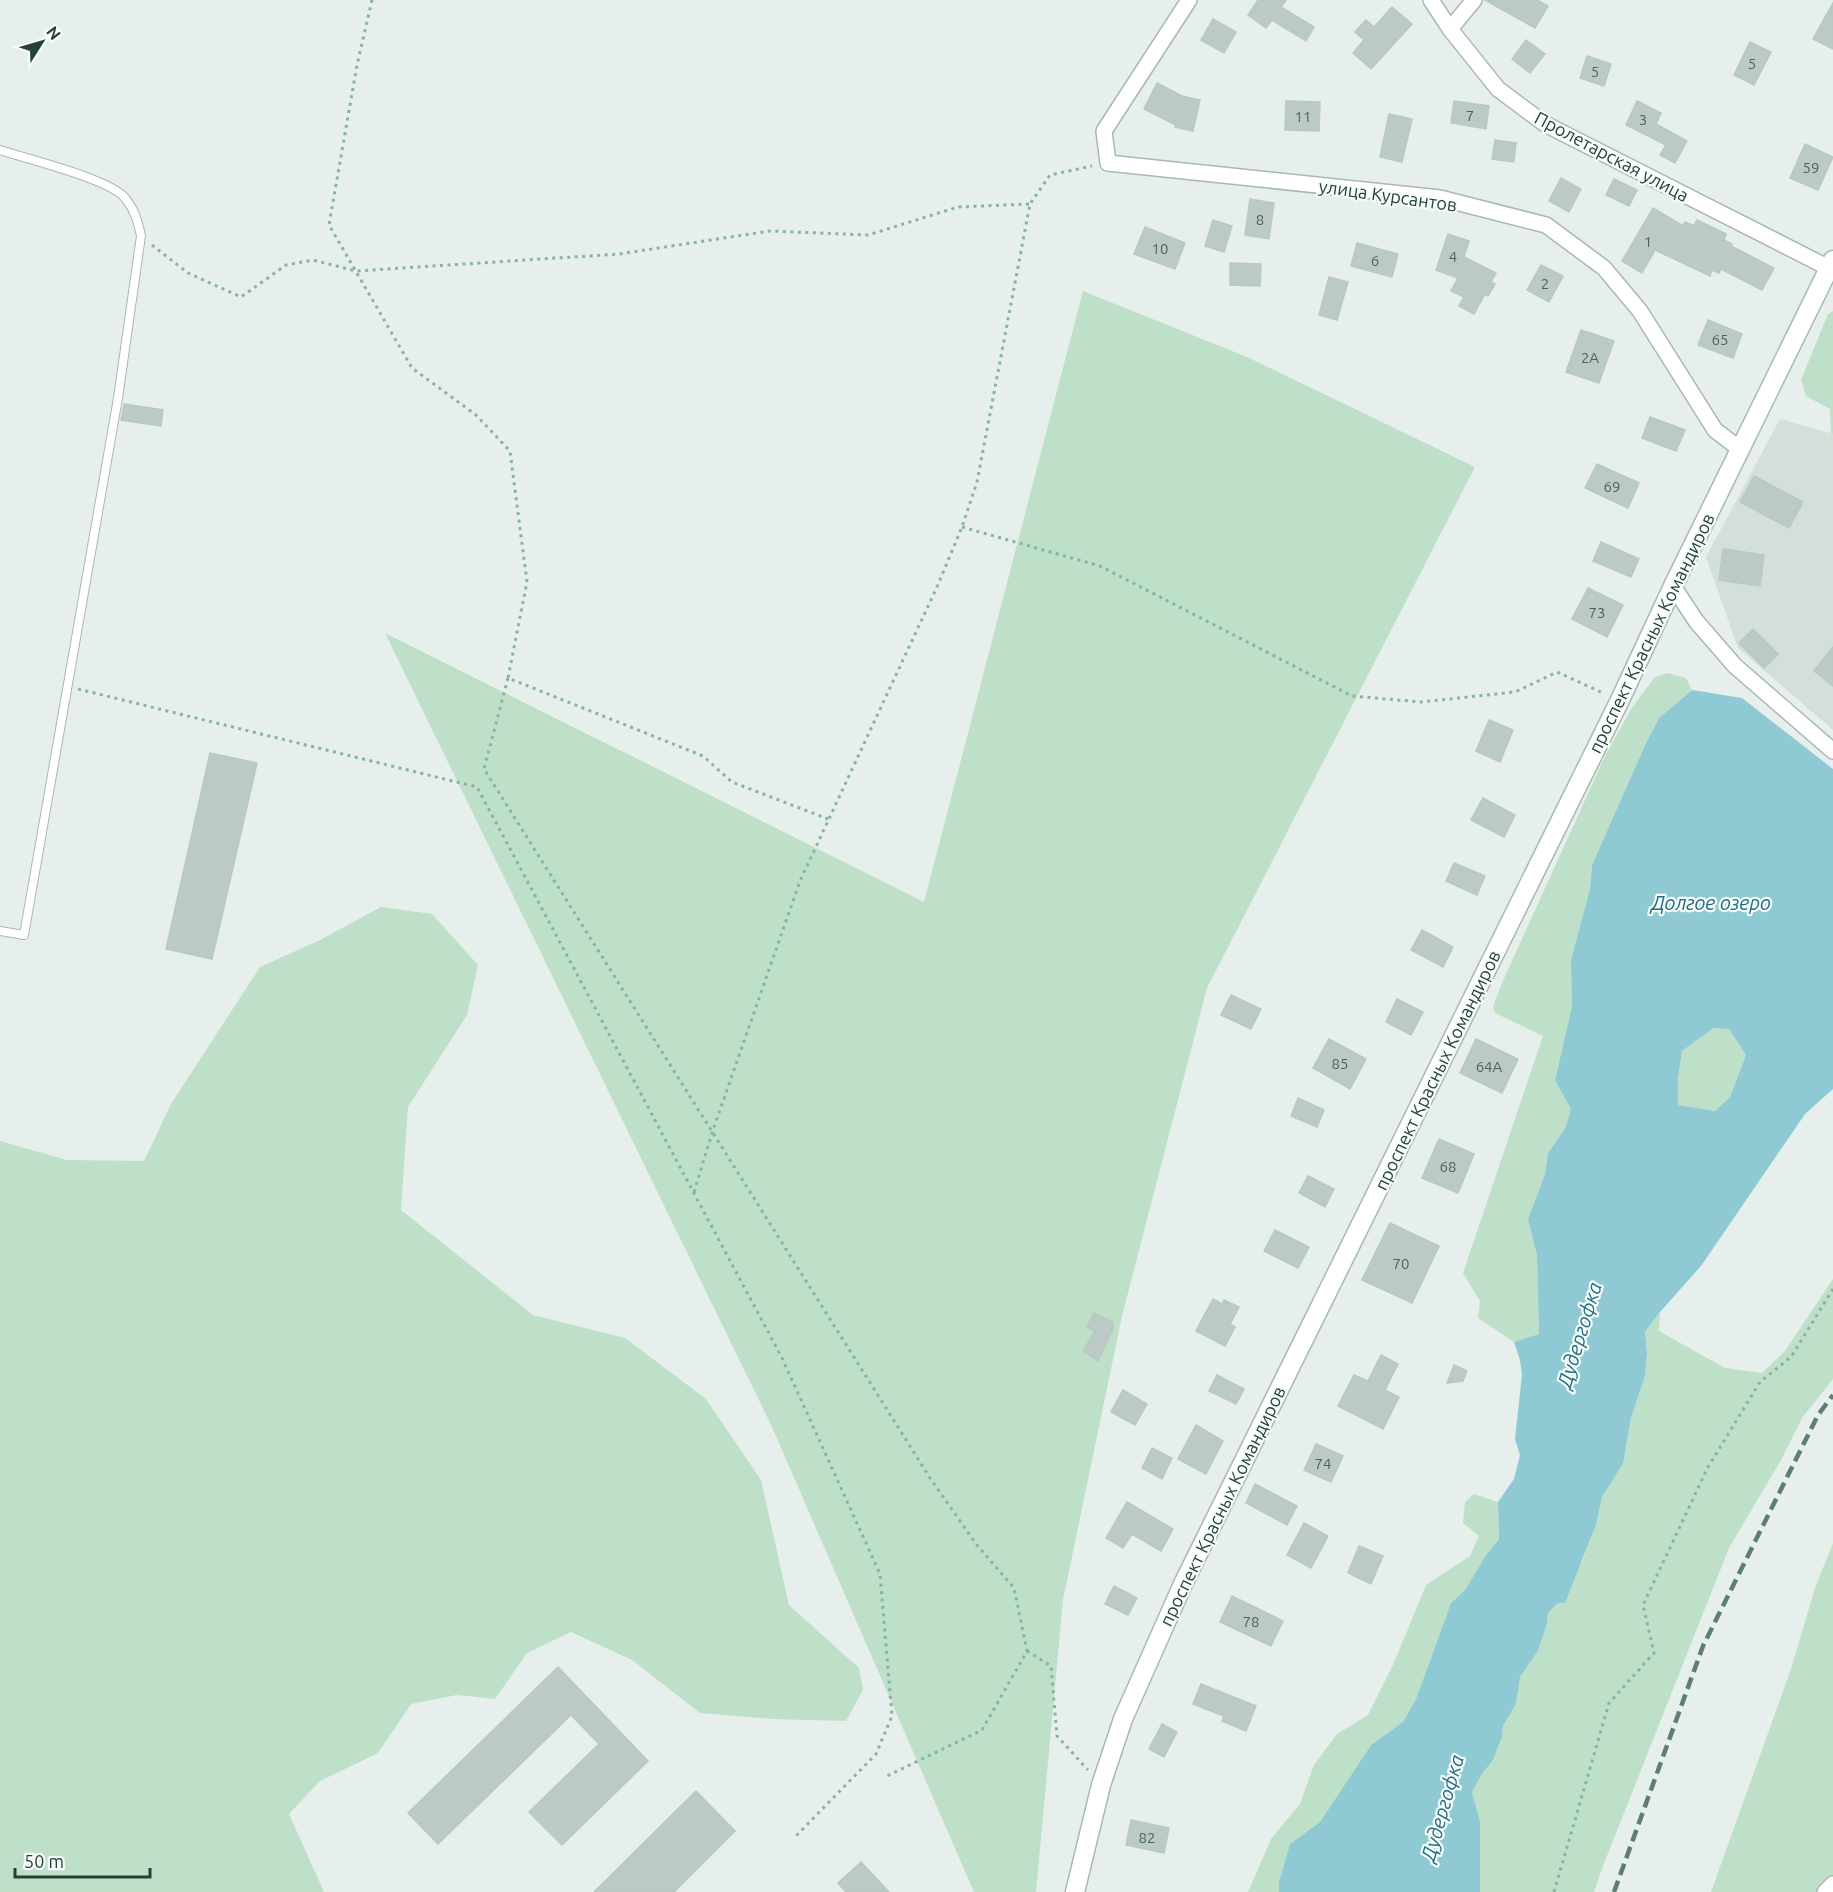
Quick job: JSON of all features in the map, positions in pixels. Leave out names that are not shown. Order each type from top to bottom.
[{"type":"street","points":[[1108,163],[1104,131],[1189,0]]},
{"type":"street","name":"Пролетарская улица","points":[[1431,0],[1450,29],[1498,89],[1545,123],[1831,264]]},
{"type":"street","points":[[1450,29],[1474,0]]},
{"type":"street","name":"улица Курсантов","points":[[1108,163],[1440,198],[1546,225],[1604,268],[1640,311],[1715,430],[1741,450]]},
{"type":"street","name":"проспект Красных Командиров","points":[[1075,1892],[1101,1785],[1123,1719],[1182,1584],[1620,700],[1673,586],[1831,264]]},
{"type":"street","points":[[1673,586],[1696,621],[1735,666],[1833,751]]},
{"type":"street","points":[[1825,1892],[1833,1884]]},
{"type":"lane","points":[[0,150],[106,184],[124,196],[136,214],[141,236],[118,399],[24,935],[0,931]]},
{"type":"path","points":[[372,0],[357,65],[329,225],[412,368],[476,415],[510,452],[527,582],[508,678],[484,769],[713,1130],[930,1479],[976,1544],[1014,1588],[1027,1651],[982,1730],[885,1777]]},
{"type":"path","points":[[694,1192],[713,1130],[800,880],[938,587],[962,527],[977,482],[1030,204],[1050,175],[1108,163]]},
{"type":"path","points":[[141,236],[188,273],[241,297],[286,265],[313,260],[356,271],[619,254],[770,231],[868,235],[958,207],[1030,204]]},
{"type":"path","points":[[962,527],[1100,566],[1353,696],[1421,702],[1515,692],[1557,672],[1620,700]]},
{"type":"path","points":[[508,678],[703,756],[732,782],[828,819]]},
{"type":"path","points":[[67,686],[477,787],[782,1358],[880,1574],[892,1716],[876,1754],[796,1836]]},
{"type":"path","points":[[1554,1892],[1610,1702],[1654,1653],[1643,1605],[1708,1467],[1760,1382],[1791,1356],[1833,1289]]},
{"type":"path","points":[[1027,1651],[1051,1666],[1057,1736],[1101,1785]]},
{"type":"shaded area","points":[[1780,419],[1833,434],[1833,730],[1738,648],[1706,557]]},
{"type":"green space","points":[[1083,291],[1247,357],[1475,467],[1207,988],[1122,1316],[1063,1600],[1036,1892],[974,1892],[772,1427],[385,633],[924,902]]},
{"type":"green space","points":[[1833,311],[1833,434],[1831,434],[1830,409],[1806,396],[1801,380],[1828,314]]},
{"type":"green space","points":[[1667,673],[1686,678],[1692,690],[1659,718],[1592,865],[1590,887],[1571,960],[1572,1006],[1555,1079],[1571,1109],[1565,1127],[1548,1153],[1545,1174],[1528,1219],[1537,1256],[1539,1334],[1514,1342],[1478,1318],[1480,1301],[1463,1273],[1543,1036],[1495,1013],[1493,1007],[1606,754],[1633,706],[1655,677]]},
{"type":"green space","points":[[381,907],[432,914],[478,965],[467,1015],[408,1107],[401,1210],[533,1315],[625,1338],[706,1399],[761,1480],[789,1605],[859,1668],[863,1690],[846,1721],[773,1719],[700,1713],[632,1660],[571,1632],[527,1653],[495,1699],[457,1695],[411,1704],[378,1753],[320,1781],[289,1814],[324,1892],[0,1892],[0,1141],[67,1160],[144,1161],[171,1104],[260,967],[318,941]]},
{"type":"green space","points":[[1714,1028],[1729,1029],[1746,1055],[1730,1097],[1715,1111],[1678,1105],[1678,1079],[1682,1051]]},
{"type":"green space","points":[[1833,1279],[1833,1379],[1802,1418],[1781,1460],[1729,1548],[1594,1892],[1480,1892],[1480,1822],[1472,1792],[1493,1760],[1502,1737],[1503,1726],[1516,1704],[1520,1677],[1538,1651],[1547,1624],[1548,1613],[1558,1603],[1582,1562],[1596,1525],[1602,1497],[1623,1464],[1631,1418],[1645,1376],[1647,1353],[1645,1332],[1660,1312],[1659,1331],[1725,1368],[1762,1373],[1785,1351]]},
{"type":"green space","points":[[1474,1494],[1498,1502],[1499,1539],[1486,1555],[1465,1590],[1451,1603],[1416,1699],[1403,1722],[1371,1745],[1320,1822],[1290,1844],[1279,1882],[1279,1892],[1248,1892],[1271,1839],[1300,1804],[1314,1765],[1337,1734],[1368,1715],[1393,1665],[1426,1585],[1470,1556],[1479,1536],[1463,1523],[1465,1502]]},
{"type":"green space","points":[[1833,1543],[1833,1892],[1711,1892],[1791,1669],[1815,1588]]},
{"type":"water","name":"Долгое озеро","points":[[1692,690],[1742,698],[1833,769],[1833,1089],[1805,1114],[1701,1266],[1645,1332],[1647,1353],[1645,1376],[1631,1418],[1623,1464],[1602,1497],[1596,1525],[1565,1603],[1558,1603],[1548,1613],[1547,1624],[1538,1651],[1520,1677],[1516,1704],[1503,1726],[1502,1737],[1493,1760],[1472,1792],[1480,1822],[1480,1892],[1279,1892],[1279,1882],[1290,1844],[1320,1822],[1371,1745],[1403,1722],[1416,1699],[1451,1603],[1465,1590],[1486,1555],[1499,1539],[1498,1502],[1514,1479],[1520,1455],[1515,1439],[1522,1375],[1514,1342],[1539,1334],[1537,1256],[1528,1219],[1545,1174],[1548,1153],[1565,1128],[1571,1109],[1555,1080],[1572,1006],[1571,960],[1590,888],[1592,865],[1659,718]],"holes":[[[1714,1028],[1729,1029],[1746,1055],[1730,1097],[1715,1111],[1678,1105],[1678,1079],[1682,1051]]]},
{"type":"building","points":[[1258,0],[1286,0],[1281,7],[1314,27],[1306,41],[1272,20],[1266,28],[1248,15]]},
{"type":"building","points":[[1485,0],[1537,0],[1548,6],[1535,28]]},
{"type":"building","points":[[1833,3],[1833,49],[1813,39]]},
{"type":"building","points":[[1392,7],[1412,24],[1371,69],[1353,53],[1364,40],[1355,32],[1366,20],[1374,27]]},
{"type":"building","points":[[1213,19],[1236,32],[1224,53],[1201,40]]},
{"type":"building","points":[[1526,40],[1545,54],[1530,73],[1512,59]]},
{"type":"building","points":[[1750,42],[1771,52],[1754,85],[1734,75]]},
{"type":"building","points":[[1587,56],[1611,64],[1604,86],[1580,78]]},
{"type":"building","points":[[1157,83],[1182,96],[1200,100],[1193,131],[1175,127],[1176,125],[1144,109]]},
{"type":"building","points":[[1286,101],[1320,102],[1319,131],[1285,130]]},
{"type":"building","points":[[1454,101],[1489,106],[1486,129],[1451,123]]},
{"type":"building","points":[[1637,101],[1661,113],[1656,124],[1687,141],[1675,163],[1660,155],[1666,145],[1626,125]]},
{"type":"building","points":[[1389,114],[1412,119],[1402,162],[1380,157]]},
{"type":"building","points":[[1495,140],[1516,143],[1514,162],[1492,159]]},
{"type":"building","points":[[1805,144],[1833,157],[1818,190],[1790,178]]},
{"type":"building","points":[[1561,178],[1581,189],[1569,212],[1549,201]]},
{"type":"building","points":[[1614,179],[1637,190],[1629,206],[1606,195]]},
{"type":"building","points":[[1250,199],[1274,203],[1269,239],[1245,235]]},
{"type":"building","points":[[1653,208],[1683,226],[1685,222],[1694,226],[1697,220],[1726,234],[1724,240],[1732,244],[1731,246],[1774,268],[1762,290],[1721,269],[1719,273],[1712,270],[1710,276],[1655,250],[1642,273],[1622,261]]},
{"type":"building","points":[[1213,220],[1232,226],[1224,252],[1205,246]]},
{"type":"building","points":[[1145,227],[1185,243],[1175,269],[1134,254]]},
{"type":"building","points":[[1448,234],[1469,241],[1464,257],[1496,273],[1491,282],[1495,284],[1488,296],[1485,294],[1474,314],[1459,306],[1464,297],[1451,291],[1458,278],[1436,270]]},
{"type":"building","points":[[1357,243],[1398,254],[1392,277],[1351,266]]},
{"type":"building","points":[[1230,263],[1261,264],[1260,286],[1230,285]]},
{"type":"building","points":[[1541,265],[1563,276],[1549,302],[1527,290]]},
{"type":"building","points":[[1329,277],[1348,282],[1337,320],[1319,315]]},
{"type":"building","points":[[1708,320],[1742,334],[1733,358],[1698,345]]},
{"type":"building","points":[[1581,330],[1614,341],[1599,383],[1566,372]]},
{"type":"building","points":[[124,404],[163,410],[161,426],[121,420]]},
{"type":"building","points":[[1650,417],[1685,430],[1676,451],[1642,438]]},
{"type":"building","points":[[1597,464],[1639,483],[1628,508],[1585,488]]},
{"type":"building","points":[[1754,476],[1803,502],[1789,528],[1740,502]]},
{"type":"building","points":[[1601,542],[1639,559],[1631,577],[1593,561]]},
{"type":"building","points":[[1723,549],[1764,555],[1760,586],[1719,580]]},
{"type":"building","points":[[1588,588],[1623,605],[1607,637],[1572,619]]},
{"type":"building","points":[[1753,629],[1778,654],[1764,668],[1739,643]]},
{"type":"building","points":[[1833,647],[1833,686],[1814,671]]},
{"type":"building","points":[[1489,720],[1513,730],[1500,762],[1476,751]]},
{"type":"building","points":[[210,753],[257,763],[212,959],[166,949]]},
{"type":"building","points":[[1483,798],[1515,815],[1504,837],[1471,820]]},
{"type":"building","points":[[1454,863],[1485,876],[1477,895],[1446,881]]},
{"type":"building","points":[[1422,930],[1453,947],[1443,967],[1411,950]]},
{"type":"building","points":[[1231,995],[1261,1009],[1251,1029],[1221,1015]]},
{"type":"building","points":[[1397,999],[1423,1012],[1411,1035],[1386,1022]]},
{"type":"building","points":[[1329,1039],[1366,1059],[1350,1089],[1313,1068]]},
{"type":"building","points":[[1476,1039],[1518,1059],[1502,1093],[1460,1073]]},
{"type":"building","points":[[1298,1098],[1324,1110],[1317,1127],[1291,1116]]},
{"type":"building","points":[[1439,1139],[1474,1154],[1458,1193],[1422,1178]]},
{"type":"building","points":[[1308,1176],[1334,1189],[1325,1207],[1299,1193]]},
{"type":"building","points":[[1390,1223],[1439,1246],[1412,1303],[1362,1280]]},
{"type":"building","points":[[1275,1230],[1309,1247],[1298,1268],[1264,1251]]},
{"type":"building","points":[[1213,1299],[1222,1304],[1224,1300],[1239,1307],[1230,1324],[1235,1327],[1225,1346],[1196,1331]]},
{"type":"building","points":[[1094,1313],[1113,1322],[1114,1326],[1098,1361],[1083,1351],[1095,1331],[1087,1327]]},
{"type":"building","points":[[1381,1355],[1398,1364],[1385,1390],[1399,1397],[1383,1429],[1338,1406],[1354,1375],[1368,1381]]},
{"type":"building","points":[[1454,1365],[1467,1371],[1463,1381],[1447,1383]]},
{"type":"building","points":[[1217,1375],[1244,1389],[1236,1404],[1209,1391]]},
{"type":"building","points":[[1123,1390],[1147,1404],[1135,1425],[1111,1412]]},
{"type":"building","points":[[1196,1425],[1223,1441],[1206,1474],[1178,1459]]},
{"type":"building","points":[[1316,1444],[1343,1456],[1331,1482],[1304,1470]]},
{"type":"building","points":[[1152,1448],[1172,1458],[1162,1479],[1142,1468]]},
{"type":"building","points":[[1255,1484],[1297,1506],[1287,1525],[1246,1503]]},
{"type":"building","points":[[1127,1502],[1173,1529],[1161,1551],[1132,1534],[1123,1548],[1106,1538]]},
{"type":"building","points":[[1304,1523],[1328,1536],[1311,1568],[1287,1555]]},
{"type":"building","points":[[1359,1546],[1383,1556],[1371,1584],[1348,1573]]},
{"type":"building","points":[[1114,1586],[1137,1598],[1128,1615],[1105,1604]]},
{"type":"building","points":[[1232,1596],[1283,1621],[1271,1646],[1220,1622]]},
{"type":"building","points":[[558,1667],[648,1761],[562,1845],[529,1812],[599,1744],[571,1715],[438,1844],[408,1813]]},
{"type":"building","points":[[1201,1684],[1256,1706],[1246,1731],[1222,1721],[1224,1716],[1193,1704]]},
{"type":"building","points":[[1162,1724],[1177,1732],[1164,1757],[1149,1749]]},
{"type":"building","points":[[696,1791],[735,1831],[674,1892],[594,1892]]},
{"type":"building","points":[[1131,1820],[1169,1828],[1164,1853],[1126,1845]]},
{"type":"building","points":[[861,1862],[889,1892],[846,1892],[838,1883]]},
{"type":"railway","points":[[1614,1892],[1703,1646],[1818,1415],[1833,1395]]},
{"type":"water label","name":"Дудергофка","points":[[1579,1335]]},
{"type":"water label","name":"Дудергофка","points":[[1442,1808]]}]
